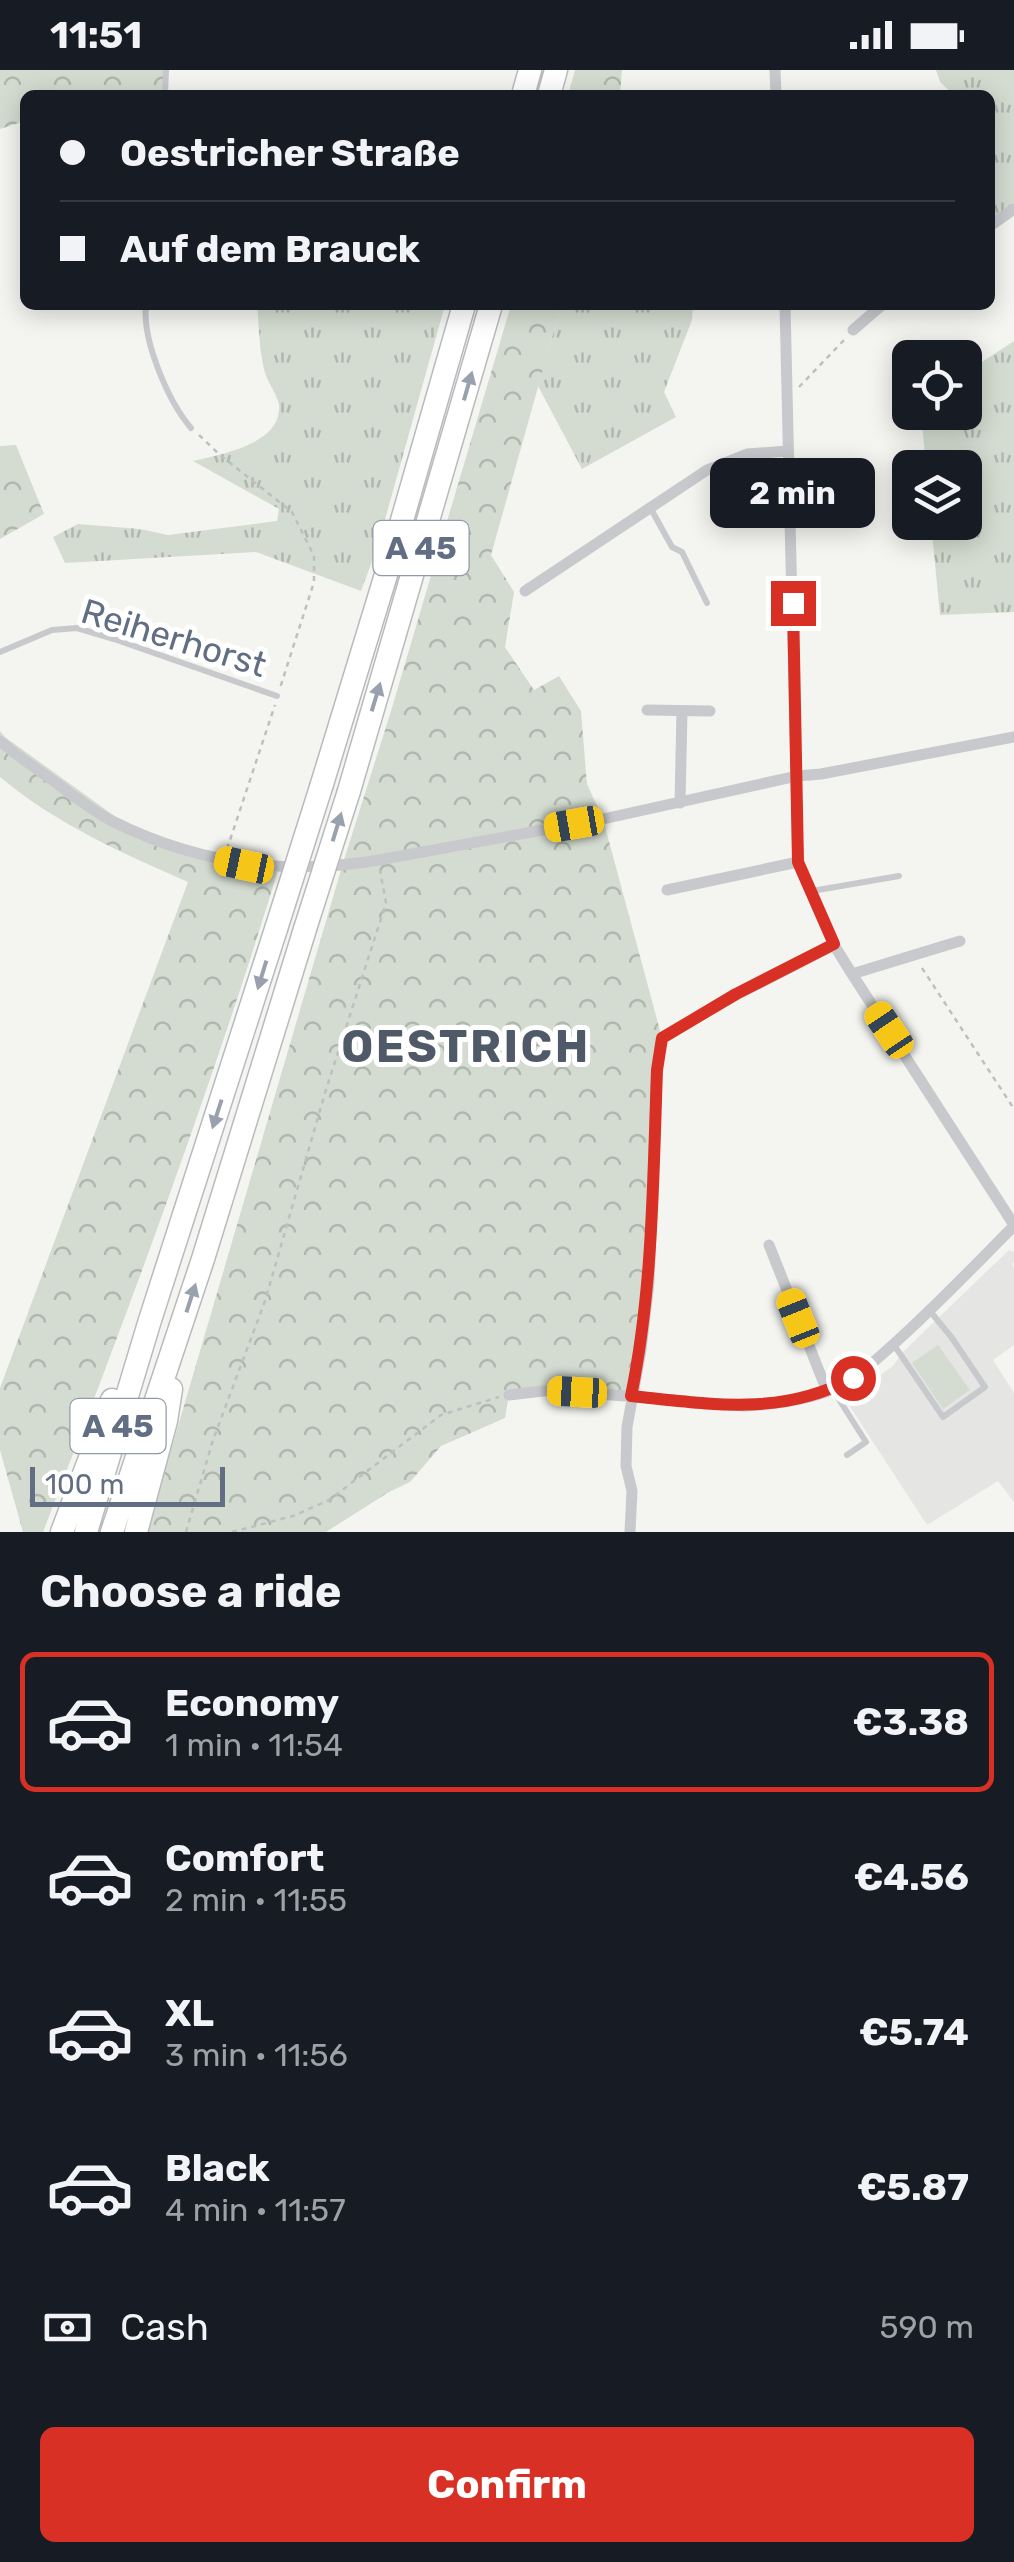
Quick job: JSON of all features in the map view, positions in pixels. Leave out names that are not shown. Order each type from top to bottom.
[{"type":"highway","name":"A 45","points":[[86,1532],[322,784],[463,310]]},
{"type":"highway","name":"A 45","points":[[112,1532],[179,1336],[349,791],[490,310]]},
{"type":"highway","points":[[62,1532],[128,1357],[150,1320]]},
{"type":"highway","points":[[136,1532],[166,1421],[179,1336]]},
{"type":"street","points":[[509,1395],[552,1390],[744,1406],[775,1404],[829,1390],[853,1378],[930,1310],[1013,1220],[852,974],[834,944],[798,862],[784,310]]},
{"type":"street","points":[[853,330],[876,310]]},
{"type":"street","points":[[525,591],[707,470],[746,454],[788,451]]},
{"type":"street","points":[[647,710],[710,712]]},
{"type":"street","points":[[680,803],[682,711]]},
{"type":"street","points":[[0,741],[109,820],[180,850],[244,865],[280,866],[379,860],[1014,737]]},
{"type":"street","points":[[667,890],[798,862]]},
{"type":"street","points":[[852,974],[960,941]]},
{"type":"street","points":[[630,1532],[632,1491],[626,1466],[631,1396],[649,1284],[657,1070],[662,1038],[736,994],[834,944]]},
{"type":"street","points":[[769,1245],[829,1390]]},
{"type":"lane","points":[[146,310],[145,326],[154,356],[179,414],[191,428]]},
{"type":"lane","points":[[650,508],[672,548],[682,552],[707,603]]},
{"type":"lane","name":"Reiherhorst","points":[[0,652],[52,630],[77,628],[277,696]]},
{"type":"lane","points":[[810,892],[899,876]]},
{"type":"lane","points":[[893,1344],[943,1417],[985,1387],[930,1310]]},
{"type":"lane","points":[[829,1390],[866,1442],[848,1455]]},
{"type":"path","points":[[788,397],[853,330]]},
{"type":"path","points":[[191,428],[292,512],[314,556],[314,582],[224,860]]},
{"type":"path","points":[[186,1532],[213,1440],[264,1301],[386,902],[379,860]]},
{"type":"path","points":[[914,955],[1014,1109]]},
{"type":"path","points":[[232,1532],[293,1516],[328,1500],[441,1415],[509,1395]]},
{"type":"shaded area","points":[[1009,1250],[1014,1252],[1014,1345],[993,1360],[1014,1393],[1014,1502],[998,1481],[927,1525],[845,1399],[892,1367]]},
{"type":"green space","points":[[0,70],[166,70],[165,90],[20,90],[20,123],[0,129]]},
{"type":"green space","points":[[575,70],[622,70],[620,90],[569,90]]},
{"type":"green space","points":[[936,70],[1014,70],[1014,208],[995,222],[995,90],[949,90],[940,82]]},
{"type":"green space","points":[[257,310],[444,310],[377,548],[361,591],[256,552],[65,563],[53,537],[78,524],[168,535],[277,521],[279,509],[193,461],[248,445],[271,429],[279,405],[262,361]]},
{"type":"green space","points":[[510,310],[560,310],[491,555],[514,592],[505,647],[534,690],[559,676],[581,711],[587,784],[603,819],[662,1038],[652,1219],[631,1396],[509,1395],[505,1418],[441,1446],[410,1482],[326,1532],[147,1532],[343,863]]},
{"type":"green space","points":[[560,310],[693,310],[664,392],[676,417],[582,469],[538,386]]},
{"type":"green space","points":[[1014,341],[1014,612],[940,615],[933,540],[982,540],[982,450],[924,450],[923,430],[982,430],[982,362]]},
{"type":"green space","points":[[16,445],[44,514],[0,539],[0,446]]},
{"type":"green space","points":[[0,731],[116,817],[186,854],[280,864],[168,1200],[43,1532],[23,1532],[0,1450],[0,1388],[188,882],[114,848],[21,794],[0,777]]},
{"type":"green space","points":[[938,1345],[970,1390],[943,1409],[912,1363]]},
{"type":"district","name":"OESTRICH","points":[[466,1046]]},
{"type":"route","points":[[793,603],[798,862],[834,944],[736,994],[662,1038],[658,1050],[649,1284],[631,1396],[744,1406],[775,1404],[827,1391],[853,1378]]}]
